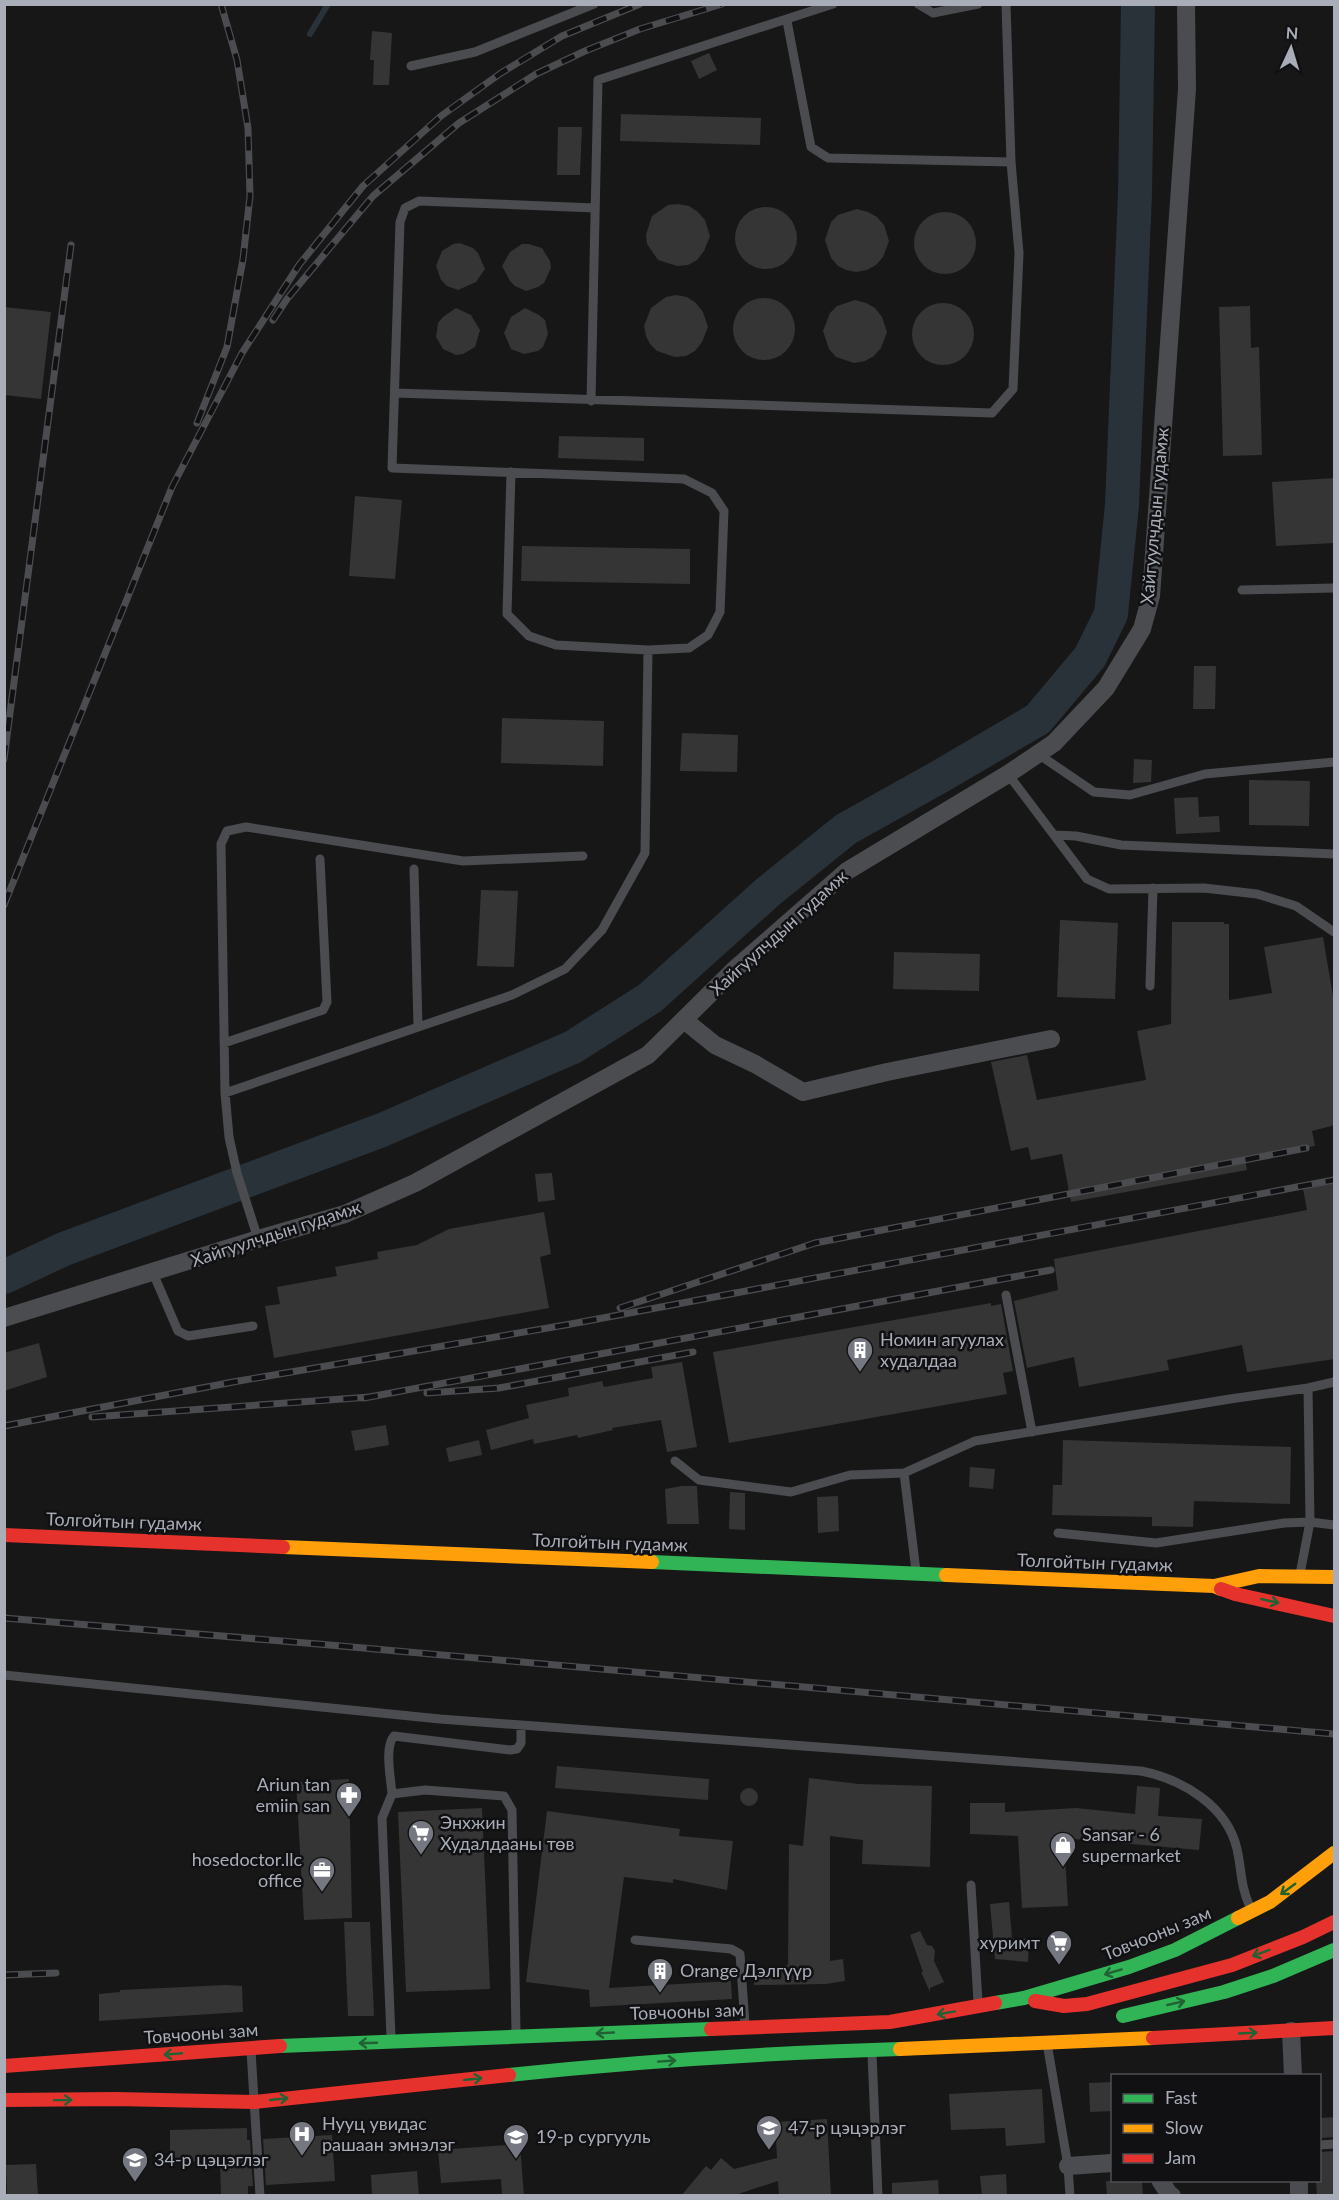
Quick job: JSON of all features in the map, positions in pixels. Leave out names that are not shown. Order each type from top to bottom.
[{"type":"main road","name":"Толгойтын гудамж","points":[[4,1535],[1214,1586],[1234,1594],[1335,1616]]},
{"type":"main road","name":"Толгойтын гудамж","points":[[1214,1586],[1251,1575],[1335,1577]]},
{"type":"main road","name":"Товчооны зам","points":[[4,2067],[251,2048],[890,2022],[1024,1998],[1152,1959],[1191,1943],[1253,1912],[1284,1892],[1335,1853]]},
{"type":"main road","points":[[1024,1998],[1044,2004],[1064,2006],[1087,2004],[1232,1965],[1335,1922]]},
{"type":"main road","points":[[1110,2019],[1224,1992],[1273,1976],[1335,1950]]},
{"type":"main road","points":[[1064,2042],[1082,2028]]},
{"type":"main road","points":[[4,2100],[116,2099],[254,2102],[584,2067],[775,2053],[1047,2044],[1335,2028]]},
{"type":"street","name":"Хайгуулчдын гудамж","points":[[4,1318],[345,1214],[415,1183],[648,1055],[735,969],[847,871],[1008,774],[1054,743],[1106,688],[1142,629],[1150,596],[1187,89],[1186,4]]},
{"type":"street","points":[[684,1020],[715,1045],[755,1064],[803,1092],[887,1072],[1051,1039]]},
{"type":"street","points":[[1291,2031],[1293,2074]]},
{"type":"street","points":[[1068,2166],[1111,2163]]},
{"type":"lane","points":[[411,66],[475,52],[594,4]]},
{"type":"lane","points":[[591,401],[598,80],[787,21],[833,4]]},
{"type":"lane","points":[[918,4],[933,13],[978,4]]},
{"type":"lane","points":[[395,393],[992,413],[1013,389],[1019,253],[1011,162],[1006,4]]},
{"type":"lane","points":[[787,21],[811,147],[828,158],[1011,162]]},
{"type":"lane","points":[[511,472],[507,614],[529,636],[556,645],[648,650],[688,648],[708,636],[720,612],[724,511],[712,493],[684,479],[511,472],[392,468],[400,222],[405,208],[419,201],[595,208]]},
{"type":"lane","points":[[1242,590],[1335,588]]},
{"type":"lane","points":[[225,1092],[512,995],[565,969],[602,930],[645,853],[648,650]]},
{"type":"lane","points":[[1038,754],[1094,792],[1130,795],[1205,774],[1335,762]]},
{"type":"lane","points":[[1008,774],[1087,879],[1109,889],[1204,888],[1257,894],[1296,906],[1335,932]]},
{"type":"lane","points":[[258,1239],[237,1173],[229,1137],[225,1092],[221,844],[227,831],[246,827],[463,861],[583,856]]},
{"type":"lane","points":[[1054,835],[1076,836],[1121,844],[1335,854]]},
{"type":"lane","points":[[224,1043],[323,1010],[327,1002],[320,859]]},
{"type":"lane","points":[[414,869],[418,1027]]},
{"type":"lane","points":[[1150,986],[1153,888]]},
{"type":"lane","points":[[153,1273],[178,1331],[188,1336],[253,1326]]},
{"type":"lane","points":[[1006,1295],[1032,1432]]},
{"type":"lane","points":[[675,1461],[699,1480],[791,1492],[850,1475],[904,1473],[975,1441],[1335,1382]]},
{"type":"lane","points":[[1300,1575],[1310,1522],[1308,1388]]},
{"type":"lane","points":[[904,1473],[916,1574]]},
{"type":"lane","points":[[1058,1533],[1156,1543],[1284,1523],[1310,1522],[1335,1525]]},
{"type":"lane","points":[[4,1675],[422,1717],[1114,1768],[1159,1775],[1177,1781],[1192,1790],[1226,1824],[1236,1847],[1242,1887],[1253,1912]]},
{"type":"lane","points":[[392,2042],[382,1818],[392,1794],[388,1749],[390,1741],[394,1736],[510,1750],[517,1749],[522,1743],[521,1725]]},
{"type":"lane","points":[[392,1794],[425,1790],[504,1796],[512,1810],[516,2037]]},
{"type":"lane","points":[[971,1885],[979,2007]]},
{"type":"lane","points":[[634,1940],[731,1949],[740,1954],[745,2027]]},
{"type":"lane","points":[[1047,2044],[1068,2166],[1070,2196]]},
{"type":"lane","points":[[251,2048],[260,2196]]},
{"type":"lane","points":[[872,2051],[878,2196]]},
{"type":"building","points":[[372,31],[392,33],[389,85],[373,85],[374,60],[370,60]]},
{"type":"building","points":[[709,53],[717,70],[699,79],[691,61]]},
{"type":"building","points":[[621,114],[761,118],[760,145],[620,141]]},
{"type":"building","points":[[558,127],[582,127],[580,175],[557,175]]},
{"type":"building","points":[[668,205],[689,206],[698,212],[705,220],[710,236],[704,251],[697,260],[688,265],[677,266],[658,260],[647,244],[646,235],[652,216]]},
{"type":"building","points":[[766,207],[778,209],[788,216],[795,226],[797,238],[795,250],[788,260],[778,267],[766,269],[754,267],[744,260],[737,250],[735,238],[737,226],[744,216],[754,209]]},
{"type":"building","points":[[857,209],[877,217],[884,225],[889,241],[883,257],[876,265],[856,272],[838,266],[831,258],[825,240],[831,222],[838,215]]},
{"type":"building","points":[[945,212],[957,214],[967,221],[974,231],[976,243],[974,255],[967,265],[957,272],[945,274],[933,272],[923,265],[916,255],[914,243],[916,231],[923,221],[933,214]]},
{"type":"building","points":[[460,243],[473,248],[478,253],[485,269],[476,282],[458,290],[447,286],[441,280],[436,266],[442,251],[453,244]]},
{"type":"building","points":[[522,244],[542,248],[550,261],[551,268],[544,283],[526,291],[510,281],[502,266],[510,252]]},
{"type":"building","points":[[676,295],[687,297],[696,303],[703,312],[708,327],[702,342],[695,351],[686,356],[675,357],[657,351],[650,344],[644,326],[651,308],[666,297]]},
{"type":"building","points":[[764,298],[776,300],[786,307],[793,317],[795,329],[793,341],[786,351],[776,358],[764,360],[752,358],[742,351],[735,341],[733,329],[735,317],[742,307],[752,300]]},
{"type":"building","points":[[855,300],[875,308],[882,317],[887,332],[881,348],[874,356],[854,363],[836,357],[829,349],[823,331],[830,313],[837,306]]},
{"type":"building","points":[[943,303],[955,305],[965,312],[972,322],[974,334],[972,346],[965,356],[955,363],[943,365],[931,363],[921,356],[914,346],[912,334],[914,322],[921,312],[931,305]]},
{"type":"building","points":[[1250,306],[1251,348],[1259,347],[1262,455],[1223,456],[1219,307]]},
{"type":"building","points":[[4,307],[51,312],[41,399],[4,395]]},
{"type":"building","points":[[456,308],[471,315],[480,330],[475,347],[456,355],[443,349],[436,337],[438,323]]},
{"type":"building","points":[[525,308],[545,320],[548,334],[543,347],[538,351],[524,354],[511,349],[504,333],[511,317]]},
{"type":"building","points":[[559,436],[644,438],[644,461],[558,458]]},
{"type":"building","points":[[1335,478],[1335,543],[1276,546],[1272,482]]},
{"type":"building","points":[[355,496],[402,500],[395,579],[349,576]]},
{"type":"building","points":[[522,546],[690,549],[690,584],[521,581]]},
{"type":"building","points":[[1194,666],[1216,666],[1215,709],[1193,709]]},
{"type":"building","points":[[502,718],[604,721],[603,766],[501,763]]},
{"type":"building","points":[[682,733],[738,735],[737,772],[680,771]]},
{"type":"building","points":[[1134,759],[1152,760],[1151,782],[1133,783]]},
{"type":"building","points":[[1249,780],[1310,781],[1309,826],[1249,825]]},
{"type":"building","points":[[1198,797],[1199,817],[1219,816],[1220,832],[1176,834],[1174,798]]},
{"type":"building","points":[[481,890],[518,891],[514,967],[477,966]]},
{"type":"building","points":[[1060,920],[1118,923],[1115,999],[1057,997]]},
{"type":"building","points":[[1172,922],[1224,922],[1224,924],[1229,924],[1229,1000],[1272,993],[1264,947],[1323,937],[1335,1008],[1335,1125],[1312,1131],[1315,1146],[1245,1158],[1247,1170],[1071,1202],[1062,1154],[1031,1160],[1028,1147],[1011,1151],[991,1062],[1027,1055],[1037,1100],[1146,1080],[1137,1031],[1171,1024]]},
{"type":"building","points":[[894,952],[980,954],[979,991],[893,989]]},
{"type":"building","points":[[552,1173],[555,1200],[538,1202],[535,1174]]},
{"type":"building","points":[[1335,1183],[1335,1359],[1247,1372],[1242,1345],[1167,1360],[1169,1370],[1079,1387],[1074,1357],[1027,1368],[1014,1301],[1058,1290],[1054,1259],[1307,1210],[1303,1189]]},
{"type":"building","points":[[544,1212],[551,1254],[540,1257],[549,1308],[274,1358],[265,1306],[280,1304],[277,1287],[337,1276],[335,1267],[378,1259],[377,1252],[417,1245],[449,1229]]},
{"type":"building","name":"Номин агуулах худалдаа","points":[[991,1303],[991,1306],[1001,1304],[1013,1371],[1003,1373],[1007,1394],[729,1443],[713,1352]]},
{"type":"building","points":[[39,1343],[47,1377],[4,1391],[4,1353]]},
{"type":"building","points":[[682,1362],[697,1447],[667,1452],[661,1420],[612,1428],[613,1430],[578,1438],[577,1435],[534,1444],[533,1439],[491,1450],[486,1430],[529,1418],[526,1405],[569,1396],[568,1388],[602,1381],[604,1387],[653,1378],[651,1367]]},
{"type":"building","points":[[386,1425],[389,1445],[355,1451],[351,1431]]},
{"type":"building","points":[[479,1440],[482,1455],[449,1462],[446,1448]]},
{"type":"building","points":[[1063,1440],[1291,1447],[1290,1504],[1194,1501],[1193,1527],[1152,1526],[1152,1517],[1052,1515],[1053,1485],[1062,1485]]},
{"type":"building","points":[[970,1467],[995,1469],[993,1489],[969,1487]]},
{"type":"building","points":[[697,1486],[699,1524],[667,1524],[665,1489]]},
{"type":"building","points":[[730,1492],[745,1493],[745,1530],[729,1529]]},
{"type":"building","points":[[838,1496],[839,1531],[818,1533],[817,1497]]},
{"type":"building","points":[[557,1766],[709,1779],[708,1800],[555,1788]]},
{"type":"building","points":[[809,1778],[859,1784],[932,1786],[930,1867],[862,1864],[863,1840],[830,1836],[830,1961],[843,1959],[845,1981],[826,1984],[754,1985],[754,1972],[788,1965],[789,1844],[803,1846]]},
{"type":"building","points":[[349,1779],[352,1918],[304,1920],[296,1782]]},
{"type":"building","points":[[1137,1786],[1160,1788],[1158,1816],[1202,1819],[1199,1850],[1064,1838],[1068,1906],[1022,1908],[1018,1836],[970,1834],[970,1803],[1005,1803],[1005,1812],[1076,1808],[1135,1814]]},
{"type":"building","points":[[749,1788],[755,1791],[758,1797],[755,1803],[749,1806],[743,1803],[740,1797],[743,1791]]},
{"type":"building","points":[[482,1808],[490,1989],[406,1992],[398,1812]]},
{"type":"building","points":[[547,1811],[680,1829],[679,1836],[733,1841],[727,1890],[673,1879],[673,1883],[624,1877],[609,1988],[731,1981],[732,1999],[590,2007],[589,1990],[526,1982]]},
{"type":"building","points":[[1009,1902],[1012,1938],[1029,1939],[1028,1962],[995,1959],[990,1904]]},
{"type":"building","points":[[344,1922],[370,1922],[374,2016],[348,2016]]},
{"type":"building","points":[[920,1931],[927,1945],[932,1946],[935,1951],[934,1961],[944,1982],[930,1988],[930,1992],[921,1972],[923,1972],[910,1935]]},
{"type":"building","points":[[242,1986],[243,2012],[99,2021],[99,1994],[120,1992],[120,1990]]},
{"type":"building","points":[[1111,2082],[1111,2111],[1090,2112],[1089,2083]]},
{"type":"building","points":[[1042,2089],[1045,2143],[1006,2146],[1005,2128],[951,2130],[949,2094]]},
{"type":"building","points":[[1335,2117],[1335,2137],[1321,2138],[1321,2118]]},
{"type":"building","points":[[827,2119],[831,2196],[779,2196],[778,2181],[732,2196],[681,2196],[706,2166],[711,2170],[721,2158],[734,2169],[777,2158],[775,2122]]},
{"type":"building","points":[[247,2128],[253,2186],[248,2186],[248,2196],[221,2196],[220,2161],[170,2162],[170,2130]]},
{"type":"building","points":[[332,2135],[335,2181],[266,2185],[263,2139]]},
{"type":"building","points":[[520,2144],[524,2196],[502,2196],[501,2179],[441,2183],[438,2150]]},
{"type":"building","points":[[1335,2151],[1335,2196],[1317,2196],[1316,2182],[1321,2182],[1321,2152]]},
{"type":"building","points":[[36,2164],[38,2196],[7,2196],[6,2165]]},
{"type":"building","points":[[417,2171],[419,2196],[372,2196],[371,2175]]},
{"type":"building","points":[[1006,2174],[1007,2196],[982,2196],[980,2176]]},
{"type":"building","points":[[938,2180],[939,2196],[892,2196],[892,2183]]},
{"type":"building","points":[[1106,2181],[1142,2182],[1143,2196],[1107,2196]]},
{"type":"waterway","points":[[310,34],[328,4]]},
{"type":"waterway","points":[[4,1277],[64,1249],[382,1130],[573,1047],[650,998],[769,891],[846,829],[1038,719],[1090,657],[1111,614],[1122,505],[1135,194],[1138,4]]},
{"type":"railway","points":[[197,423],[227,347],[243,259],[250,196],[248,128],[237,60],[221,4]]},
{"type":"railway","points":[[4,905],[172,487],[242,353],[299,265],[363,186],[441,116],[501,73],[562,36],[640,4]]},
{"type":"railway","points":[[273,320],[287,299],[373,196],[459,123],[536,74],[585,51],[640,29],[722,4]]},
{"type":"railway","points":[[4,759],[71,245]]},
{"type":"railway","points":[[620,1308],[815,1243],[1306,1148]]},
{"type":"railway","points":[[4,1426],[233,1382],[571,1324],[1334,1180]]},
{"type":"railway","points":[[364,1398],[1051,1270]]},
{"type":"railway","points":[[427,1393],[499,1388],[693,1352]]},
{"type":"railway","points":[[92,1417],[370,1397]]},
{"type":"railway","points":[[4,1618],[1334,1734]]},
{"type":"railway","points":[[4,1975],[56,1973]]},
{"type":"traffic: fast","points":[[652,1562],[946,1575]]},
{"type":"traffic: fast","points":[[995,2003],[1024,1998],[1129,1967],[1175,1950],[1238,1918]]},
{"type":"traffic: fast","points":[[1123,2016],[1224,1992],[1273,1976],[1334,1950]]},
{"type":"traffic: fast","points":[[280,2046],[711,2029]]},
{"type":"traffic: fast","points":[[509,2075],[704,2058],[900,2049]]},
{"type":"traffic: slow","points":[[283,1547],[652,1562]]},
{"type":"traffic: slow","points":[[946,1575],[1214,1586],[1221,1589]]},
{"type":"traffic: slow","points":[[1214,1586],[1259,1576],[1334,1577]]},
{"type":"traffic: slow","points":[[1238,1918],[1270,1902],[1334,1853]]},
{"type":"traffic: slow","points":[[900,2049],[1153,2038]]},
{"type":"traffic: jam","points":[[4,1535],[283,1547]]},
{"type":"traffic: jam","points":[[1221,1589],[1334,1616]]},
{"type":"traffic: jam","points":[[1035,2001],[1064,2006],[1087,2004],[1232,1965],[1334,1922]]},
{"type":"traffic: jam","points":[[711,2029],[890,2022],[995,2003]]},
{"type":"traffic: jam","points":[[1153,2038],[1334,2028]]},
{"type":"traffic: jam","points":[[4,2066],[280,2046]]},
{"type":"traffic: jam","points":[[4,2100],[116,2099],[254,2102],[509,2075]]},
{"type":"place","name":"Номин агуулах худалдаа","points":[[860,1373]]},
{"type":"place","name":"Ariun tan emiin san","points":[[349,1818]]},
{"type":"place","name":"Энхжин Худалдааны төв","points":[[421,1856]]},
{"type":"place","name":"Sansar - 6 supermarket","points":[[1063,1868]]},
{"type":"place","name":"hosedoctor.llc office","points":[[322,1893]]},
{"type":"place","name":"хуримт","points":[[1059,1966]]},
{"type":"place","name":"Orange Дэлгүүр","points":[[660,1994]]},
{"type":"place","name":"47-р цэцэрлэг","points":[[769,2151]]},
{"type":"place","name":"Нууц увидас рашаан эмнэлэг","points":[[302,2157]]},
{"type":"place","name":"19-р сургууль","points":[[516,2160]]},
{"type":"place","name":"34-р цэцэглэг","points":[[135,2183]]}]
